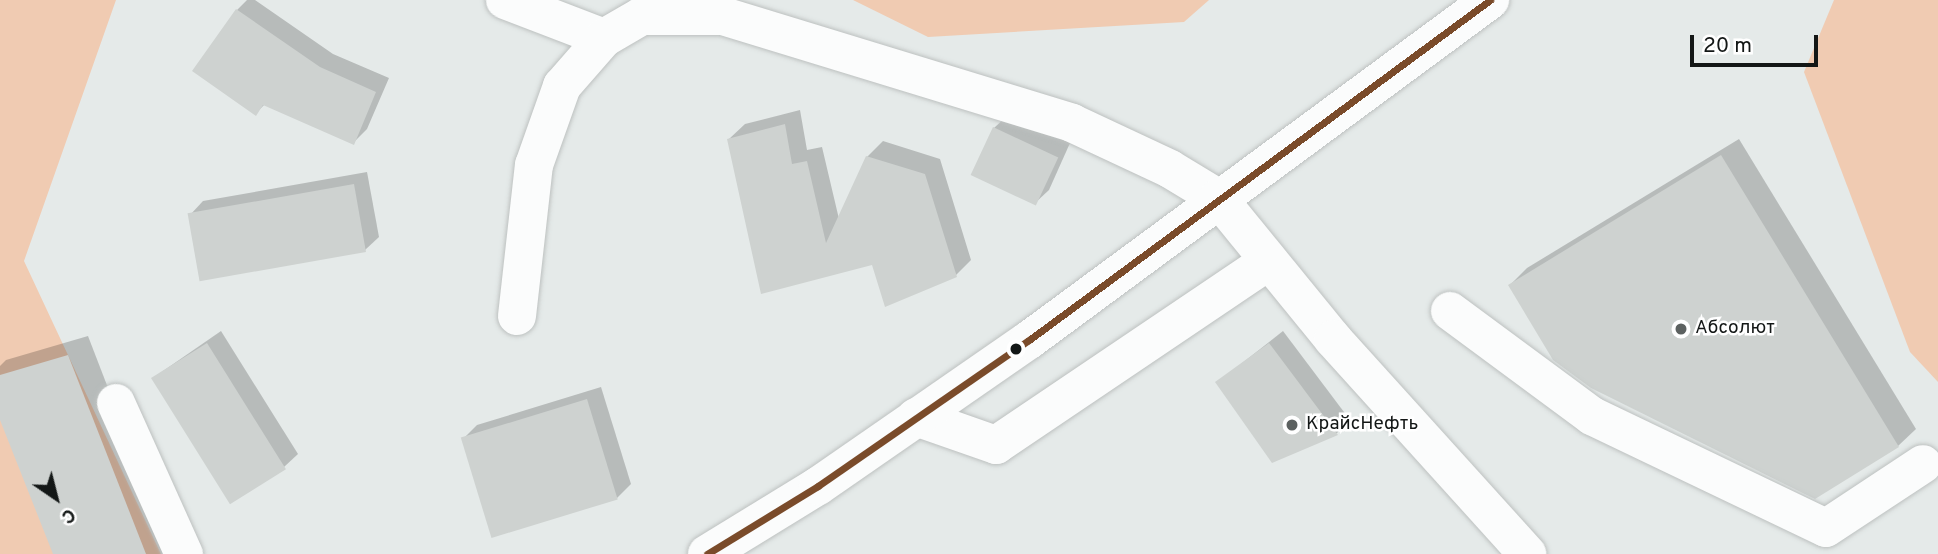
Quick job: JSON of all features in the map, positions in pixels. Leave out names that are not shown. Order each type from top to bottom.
[{"type":"street","points":[[505,0],[604,38]]},
{"type":"street","points":[[708,554],[1029,340],[1490,0]]},
{"type":"street","points":[[517,316],[534,165],[562,86],[604,38],[642,16],[723,16],[1072,123],[1171,169],[1218,198],[1333,339],[1527,554]]},
{"type":"street","points":[[916,417],[996,445],[1269,261]]},
{"type":"street","points":[[1450,312],[1592,416],[1826,528],[1923,464]]},
{"type":"street","points":[[116,403],[184,554]]},
{"type":"shaded area","points":[[0,0],[116,0],[24,261],[161,554],[0,554]]},
{"type":"shaded area","points":[[853,0],[1209,0],[1184,22],[928,37]]},
{"type":"shaded area","points":[[1834,0],[1938,0],[1938,382],[1910,352],[1804,72]]},
{"type":"building","points":[[236,9],[320,67],[376,92],[354,145],[263,105],[256,116],[192,71]]},
{"type":"building","points":[[785,124],[792,164],[807,161],[826,243],[866,156],[925,174],[957,277],[885,307],[872,265],[761,294],[727,139]]},
{"type":"building","points":[[993,127],[1058,157],[1036,205],[971,175]]},
{"type":"building","name":"Абсолют","points":[[1721,155],[1899,447],[1815,499],[1591,388],[1553,360],[1508,285]]},
{"type":"building","points":[[354,184],[366,252],[200,281],[188,213]]},
{"type":"building","points":[[207,343],[286,469],[230,504],[151,378]]},
{"type":"building","points":[[1269,343],[1338,435],[1272,463],[1215,382]]},
{"type":"building","points":[[68,355],[146,554],[53,554],[0,420],[0,375]]},
{"type":"building","points":[[587,399],[618,499],[491,538],[461,438]]},
{"type":"transit line","points":[[707,554],[818,486],[1029,340],[1490,0]]},
{"type":"place","name":"Абсолют","points":[[1681,329]]},
{"type":"place","name":"КрайсНефть","points":[[1292,425]]}]
